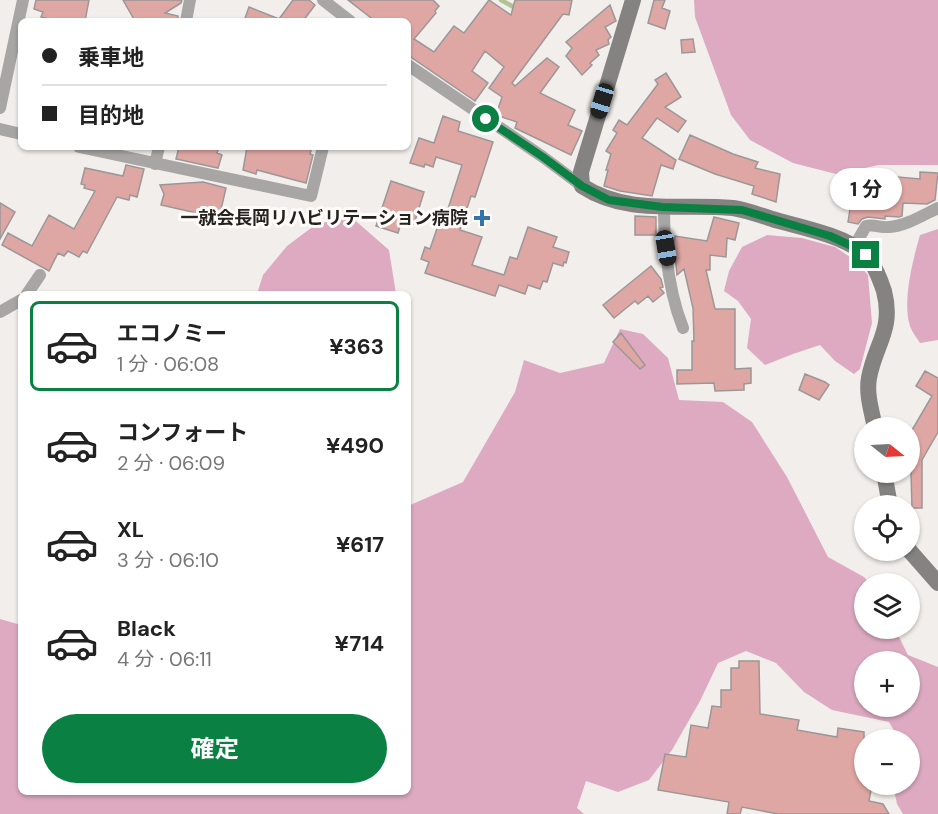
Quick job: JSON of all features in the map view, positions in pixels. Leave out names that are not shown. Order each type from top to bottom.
[{"type":"street","points":[[19,18],[23,0]]},
{"type":"street","points":[[187,18],[190,0]]},
{"type":"street","points":[[322,0],[346,18]]},
{"type":"street","points":[[582,186],[581,172],[633,0]]},
{"type":"street","points":[[0,108],[18,23]]},
{"type":"street","points":[[411,67],[582,186],[609,200],[664,207],[742,210],[830,236],[866,255],[873,264],[883,289],[887,315],[885,333],[868,381],[873,417]]},
{"type":"street","points":[[0,129],[18,133]]},
{"type":"street","points":[[92,150],[311,196],[322,150]]},
{"type":"street","points":[[155,164],[158,150]]},
{"type":"street","points":[[664,207],[669,269],[676,307],[683,327]]},
{"type":"street","points":[[854,247],[866,226],[899,225],[938,208]]},
{"type":"street","points":[[29,291],[40,275]]},
{"type":"street","points":[[0,312],[18,302]]},
{"type":"street","points":[[919,561],[938,583]]},
{"type":"shaded area","points":[[694,0],[938,0],[938,165],[879,165],[836,174],[793,163],[750,140],[731,115],[695,17]]},
{"type":"shaded area","points":[[350,216],[389,250],[396,291],[258,291],[263,275],[287,246],[315,225]]},
{"type":"shaded area","points":[[938,229],[938,340],[920,343],[911,328],[908,316],[909,281],[920,235]]},
{"type":"shaded area","points":[[767,235],[802,238],[835,247],[856,261],[868,275],[872,323],[860,369],[854,374],[835,361],[820,345],[765,365],[747,348],[751,319],[738,301],[724,291],[729,271],[742,247]]},
{"type":"shaded area","points":[[620,329],[643,334],[668,358],[679,400],[723,402],[752,422],[787,477],[828,557],[857,573],[854,573],[854,639],[900,639],[906,651],[854,651],[854,715],[832,710],[804,692],[776,663],[746,651],[718,663],[700,701],[672,750],[649,780],[618,792],[586,781],[577,808],[584,814],[0,814],[0,619],[18,624],[18,795],[411,795],[411,505],[463,482],[515,392],[524,360],[560,373],[604,363]]},
{"type":"shaded area","points":[[920,660],[938,667],[938,814],[903,814],[897,804],[895,795],[920,795],[920,729],[893,729],[889,722],[865,717],[920,717]]},
{"type":"building","points":[[36,0],[89,0],[86,18],[45,18],[41,17],[43,12],[34,9]]},
{"type":"building","points":[[123,0],[182,0],[165,13],[178,16],[178,18],[133,18]]},
{"type":"building","points":[[293,0],[309,0],[315,5],[305,18],[280,18]]},
{"type":"building","points":[[348,0],[433,0],[439,6],[436,13],[414,39],[434,52],[454,26],[464,33],[489,0],[511,15],[515,0],[572,0],[569,15],[563,14],[512,83],[515,86],[547,58],[559,67],[540,93],[575,110],[568,125],[582,131],[571,155],[515,128],[517,122],[496,115],[502,97],[489,88],[504,67],[485,51],[472,71],[488,83],[475,101],[411,57],[411,18],[371,18]]},
{"type":"building","points":[[654,0],[665,0],[662,8],[670,11],[665,29],[648,23]]},
{"type":"building","points":[[610,5],[616,21],[605,27],[611,37],[608,40],[609,44],[596,50],[599,55],[582,75],[566,56],[572,48],[566,42]]},
{"type":"building","points":[[249,7],[276,18],[245,18]]},
{"type":"building","points":[[693,39],[695,52],[682,53],[681,40]]},
{"type":"building","points":[[666,73],[681,97],[665,107],[686,121],[678,132],[657,118],[642,138],[676,160],[673,169],[661,165],[652,196],[604,186],[611,154],[606,151],[617,133],[613,130],[619,120],[627,125],[658,84],[655,80]]},
{"type":"building","points":[[443,116],[460,122],[458,131],[493,142],[475,197],[471,196],[460,230],[482,237],[472,265],[504,275],[510,257],[517,259],[528,227],[557,237],[553,247],[569,252],[566,263],[564,262],[563,266],[553,263],[547,282],[543,281],[540,289],[528,285],[525,294],[499,285],[495,296],[425,273],[429,262],[421,259],[425,247],[430,249],[443,211],[447,212],[462,165],[436,157],[433,167],[410,163],[419,138],[434,143]]},
{"type":"building","points":[[690,135],[758,162],[755,168],[780,174],[776,202],[752,194],[754,186],[715,174],[679,159]]},
{"type":"building","points":[[178,150],[218,150],[217,153],[222,155],[218,168],[176,159]]},
{"type":"building","points":[[246,150],[311,150],[310,154],[313,155],[306,183],[257,170],[256,174],[243,170]]},
{"type":"building","points":[[126,165],[144,169],[137,197],[130,195],[129,200],[117,197],[87,253],[83,251],[79,257],[68,251],[64,256],[58,253],[49,271],[2,245],[8,233],[32,246],[49,215],[74,229],[95,191],[84,188],[85,185],[81,184],[85,168],[123,176]]},
{"type":"building","points":[[920,172],[938,173],[935,200],[927,204],[903,203],[902,216],[899,217],[885,216],[885,219],[868,217],[862,219],[858,224],[848,222],[851,203],[883,208],[887,176],[920,179]]},
{"type":"building","points":[[391,181],[424,192],[414,224],[402,220],[398,233],[376,226]]},
{"type":"building","points":[[203,182],[226,188],[219,218],[161,205],[164,194],[160,185]]},
{"type":"building","points":[[0,203],[15,212],[0,239]]},
{"type":"building","points":[[635,216],[656,217],[656,235],[635,235]]},
{"type":"building","points":[[714,217],[739,223],[735,240],[727,238],[726,257],[710,255],[710,270],[706,270],[715,309],[735,309],[735,369],[751,368],[751,383],[744,384],[744,390],[715,391],[714,383],[677,384],[677,370],[692,370],[692,341],[694,341],[693,308],[684,269],[677,275],[675,236],[707,241]]},
{"type":"building","points":[[651,266],[661,279],[663,287],[660,288],[664,293],[653,302],[648,296],[638,304],[635,301],[614,318],[603,305]]},
{"type":"building","points":[[621,333],[645,365],[640,369],[613,342]]},
{"type":"building","points":[[925,371],[938,378],[938,432],[922,460],[922,508],[920,508],[920,495],[912,495],[911,483],[920,483],[920,417],[932,396],[916,386]]},
{"type":"building","points":[[805,374],[829,385],[819,400],[799,390]]},
{"type":"building","points":[[739,661],[759,661],[760,714],[799,720],[797,730],[837,737],[838,728],[854,730],[854,795],[870,795],[869,801],[883,804],[889,814],[778,814],[742,807],[740,814],[727,814],[729,802],[658,790],[665,754],[686,757],[691,725],[708,728],[712,706],[721,707],[721,690],[731,690],[731,668],[739,668]]},
{"type":"waterway","points":[[501,0],[519,10]]},
{"type":"place","name":"一就会長岡リハビリテーション病院","points":[[482,218]]},
{"type":"route","points":[[486,119],[592,193],[609,200],[662,207],[742,210],[830,236],[866,255]]}]
